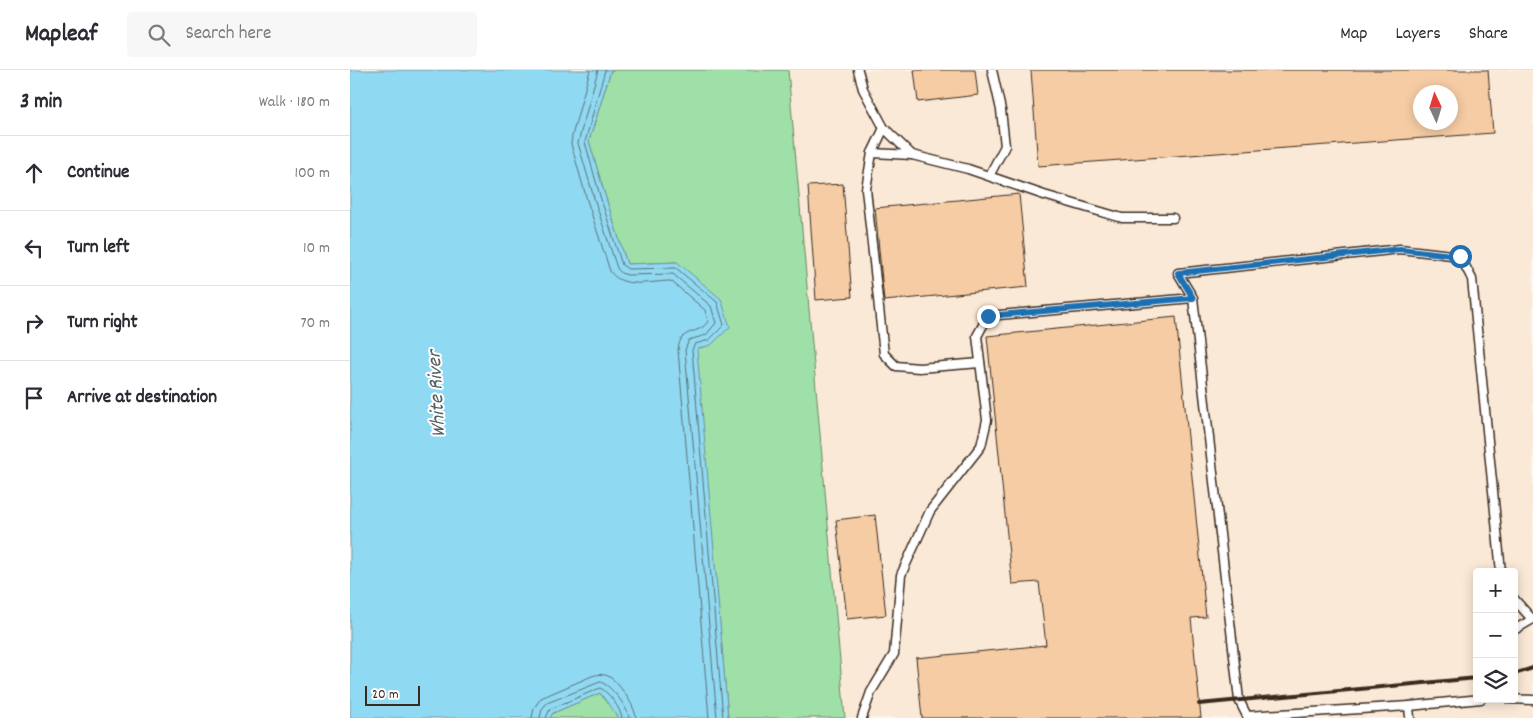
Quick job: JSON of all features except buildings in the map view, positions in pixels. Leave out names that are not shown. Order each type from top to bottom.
[{"type":"lane","points":[[858,70],[863,89],[884,128],[912,155]]},
{"type":"lane","points":[[989,176],[1005,146],[1001,110],[992,70]]},
{"type":"lane","points":[[884,128],[872,153],[866,189],[884,354],[896,366],[919,368],[980,362]]},
{"type":"lane","points":[[872,153],[912,155],[968,168],[1044,195],[1122,218],[1173,218]]},
{"type":"lane","points":[[1473,700],[1409,706],[1247,716],[1239,700],[1193,298],[1178,273],[1400,249],[1460,256],[1472,279],[1501,568]]},
{"type":"lane","points":[[862,718],[871,692],[894,654],[901,575],[930,511],[981,446],[987,420],[977,336],[988,316],[1193,298]]},
{"type":"lane","points":[[1518,603],[1533,619],[1518,628]]},
{"type":"lane","points":[[1518,699],[1533,700]]},
{"type":"lane","points":[[1409,706],[1410,718]]},
{"type":"shaded area","points":[[788,70],[1533,70],[1533,718],[845,718]]},
{"type":"green space","points":[[611,70],[788,70],[845,718],[728,718],[696,348],[677,262],[627,264],[589,141]]},
{"type":"green space","points":[[600,693],[619,718],[550,718],[553,713]]},
{"type":"water","name":"White River","points":[[350,70],[611,70],[589,141],[627,264],[677,262],[721,299],[730,327],[711,345],[697,349],[728,718],[619,718],[600,693],[553,713],[550,718],[350,718]]},
{"type":"railway","points":[[1518,673],[1533,668]]},
{"type":"railway","points":[[1199,704],[1473,678]]},
{"type":"route","points":[[988,316],[1193,298],[1178,273],[1400,249],[1460,256]]}]
